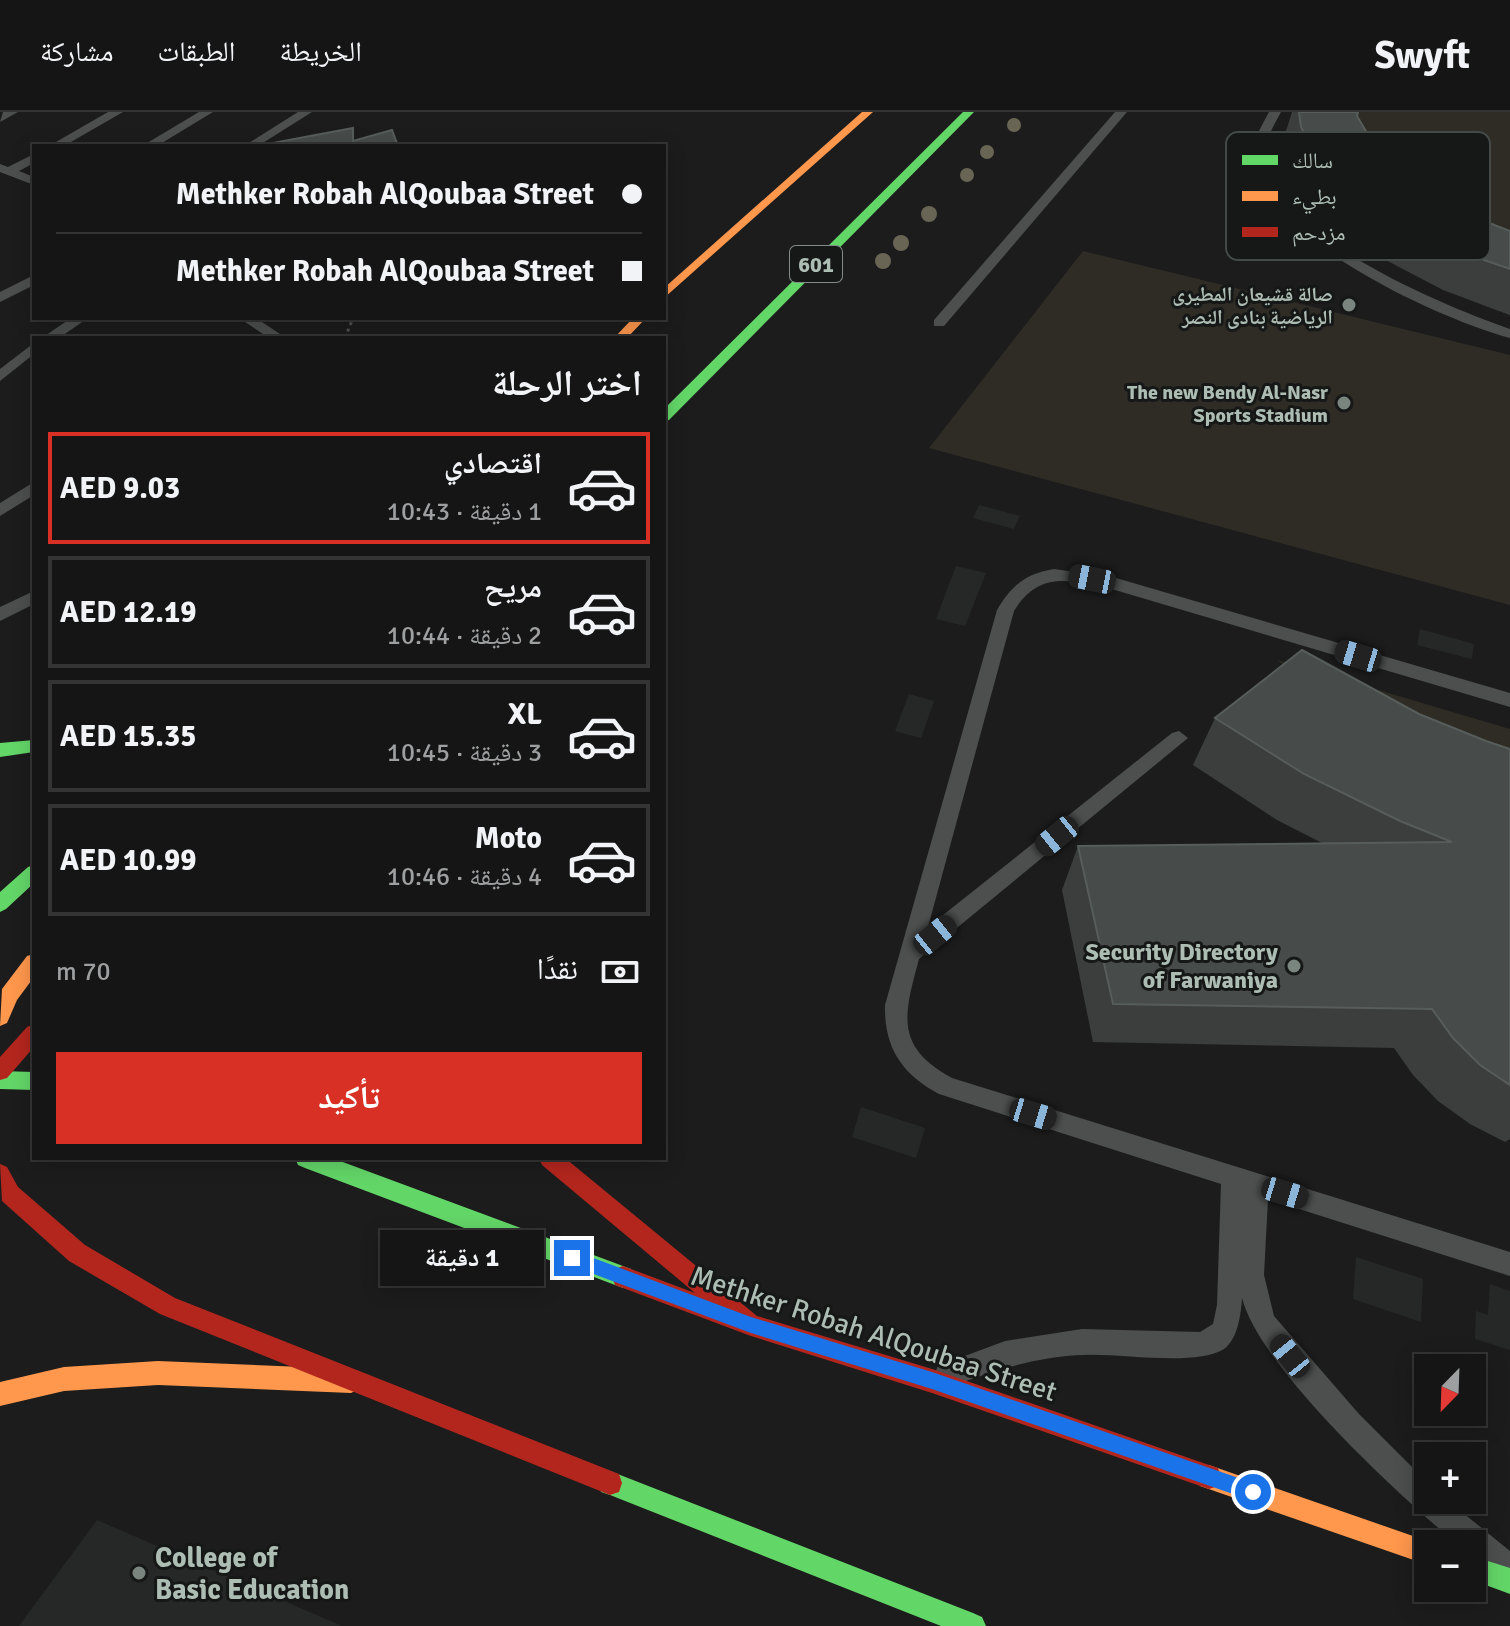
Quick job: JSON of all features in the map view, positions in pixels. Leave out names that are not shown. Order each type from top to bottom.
[{"type":"main road","points":[[666,292],[868,112]]},
{"type":"main road","name":"601","points":[[666,415],[969,112]]},
{"type":"main road","points":[[622,336],[638,320]]},
{"type":"main road","points":[[0,750],[32,746]]},
{"type":"main road","points":[[0,904],[32,874]]},
{"type":"main road","points":[[0,1017],[9,995],[32,965]]},
{"type":"main road","points":[[0,1071],[32,1035]]},
{"type":"main road","points":[[0,1080],[32,1081]]},
{"type":"main road","name":"Methker Robah AlQoubaa Street","points":[[310,1160],[751,1325],[932,1381],[1414,1548]]},
{"type":"main road","points":[[551,1160],[751,1325]]},
{"type":"main road","points":[[0,1174],[10,1194],[77,1253],[120,1281],[168,1306],[973,1626]]},
{"type":"main road","points":[[0,1394],[64,1379],[158,1373],[351,1381]]},
{"type":"main road","points":[[1486,1573],[1510,1581]]},
{"type":"lane","points":[[0,118],[12,112]]},
{"type":"lane","points":[[59,144],[117,112]]},
{"type":"lane","points":[[151,144],[207,112]]},
{"type":"lane","points":[[253,144],[306,112]]},
{"type":"lane","points":[[939,323],[1121,112]]},
{"type":"lane","points":[[1265,132],[1275,112]]},
{"type":"lane","points":[[4,170],[32,159]]},
{"type":"lane","points":[[4,170],[32,180]]},
{"type":"lane","points":[[1353,260],[1378,278],[1449,312],[1510,334]]},
{"type":"lane","points":[[0,298],[32,280]]},
{"type":"lane","points":[[52,336],[78,320]]},
{"type":"lane","points":[[248,320],[266,335]]},
{"type":"lane","points":[[0,377],[32,349]]},
{"type":"lane","points":[[0,511],[32,488]]},
{"type":"lane","points":[[1510,700],[1116,584],[1067,575],[1037,578],[1020,588],[1006,610],[896,1005],[895,1024],[899,1043],[910,1061],[927,1076],[947,1087],[1510,1264]]},
{"type":"lane","points":[[0,615],[32,598]]},
{"type":"lane","points":[[910,954],[1179,738]]},
{"type":"lane","points":[[932,1381],[1005,1354],[1044,1347],[1082,1342],[1200,1345],[1213,1342],[1222,1333],[1229,1309],[1233,1177]]},
{"type":"lane","points":[[1257,1184],[1252,1286],[1258,1314],[1341,1417],[1387,1465],[1436,1510],[1510,1568]]},
{"type":"lane","points":[[1229,1309],[1258,1314]]},
{"type":"shaded area","points":[[1295,112],[1510,112],[1510,315],[1447,290],[1389,260],[1490,260],[1490,132],[1286,132]]},
{"type":"shaded area","points":[[1083,251],[1510,355],[1510,605],[929,448]]},
{"type":"shaded area","points":[[979,505],[1020,516],[1014,529],[973,518]]},
{"type":"shaded area","points":[[956,566],[986,573],[965,626],[936,619]]},
{"type":"shaded area","points":[[1420,629],[1474,644],[1472,659],[1417,645]]},
{"type":"shaded area","points":[[1277,660],[1510,729],[1510,776],[1307,681]]},
{"type":"shaded area","points":[[909,694],[934,701],[921,738],[895,731]]},
{"type":"shaded area","points":[[861,1107],[925,1128],[916,1158],[852,1137]]},
{"type":"shaded area","points":[[1356,1257],[1423,1279],[1421,1322],[1353,1299]]},
{"type":"shaded area","points":[[1490,1284],[1510,1291],[1510,1350],[1475,1339],[1476,1311],[1488,1315]]},
{"type":"shaded area","name":"College of Basic Education","points":[[97,1520],[342,1626],[19,1626]]},
{"type":"building","points":[[1299,112],[1358,112],[1357,116],[1366,132],[1304,132]]},
{"type":"building","points":[[353,128],[353,141],[392,130],[397,144],[268,144]]},
{"type":"building","points":[[1490,223],[1510,231],[1510,269],[1484,260],[1490,260]]},
{"type":"building","name":"Security Directory of Farwaniya","points":[[1302,650],[1419,714],[1510,749],[1510,1085],[1480,1065],[1453,1038],[1432,1009],[1113,1004],[1078,846],[1452,842],[1400,821],[1304,774],[1215,718]]},
{"type":"traffic: fast","points":[[666,415],[969,112]]},
{"type":"traffic: fast","points":[[0,750],[32,746]]},
{"type":"traffic: fast","points":[[0,904],[32,874]]},
{"type":"traffic: fast","points":[[0,1080],[32,1081]]},
{"type":"traffic: fast","points":[[310,1160],[623,1277]]},
{"type":"traffic: fast","points":[[610,1483],[973,1626]]},
{"type":"traffic: fast","points":[[1486,1573],[1510,1581]]},
{"type":"traffic: slow","points":[[666,292],[868,112]]},
{"type":"traffic: slow","points":[[622,336],[638,320]]},
{"type":"traffic: slow","points":[[0,1017],[9,995],[32,965]]},
{"type":"traffic: slow","points":[[0,1394],[64,1379],[158,1373],[351,1381]]},
{"type":"traffic: slow","points":[[1209,1477],[1414,1548]]},
{"type":"traffic: jam","points":[[0,1071],[32,1035]]},
{"type":"traffic: jam","points":[[551,1160],[751,1325]]},
{"type":"traffic: jam","points":[[0,1174],[10,1194],[77,1253],[168,1306],[610,1483]]},
{"type":"traffic: jam","points":[[623,1277],[751,1325],[932,1381],[1209,1477]]},
{"type":"place","name":"صالة قشيعان المطيرى الرياضية بنادى النصر","points":[[1349,305]]},
{"type":"place","name":"The new Bendy Al-Nasr Sports Stadium","points":[[1344,403]]},
{"type":"place","name":"Security Directory of Farwaniya","points":[[1294,966]]},
{"type":"place","name":"College of Basic Education","points":[[139,1573]]},
{"type":"route","points":[[572,1258],[751,1325],[932,1381],[1253,1492]]}]
